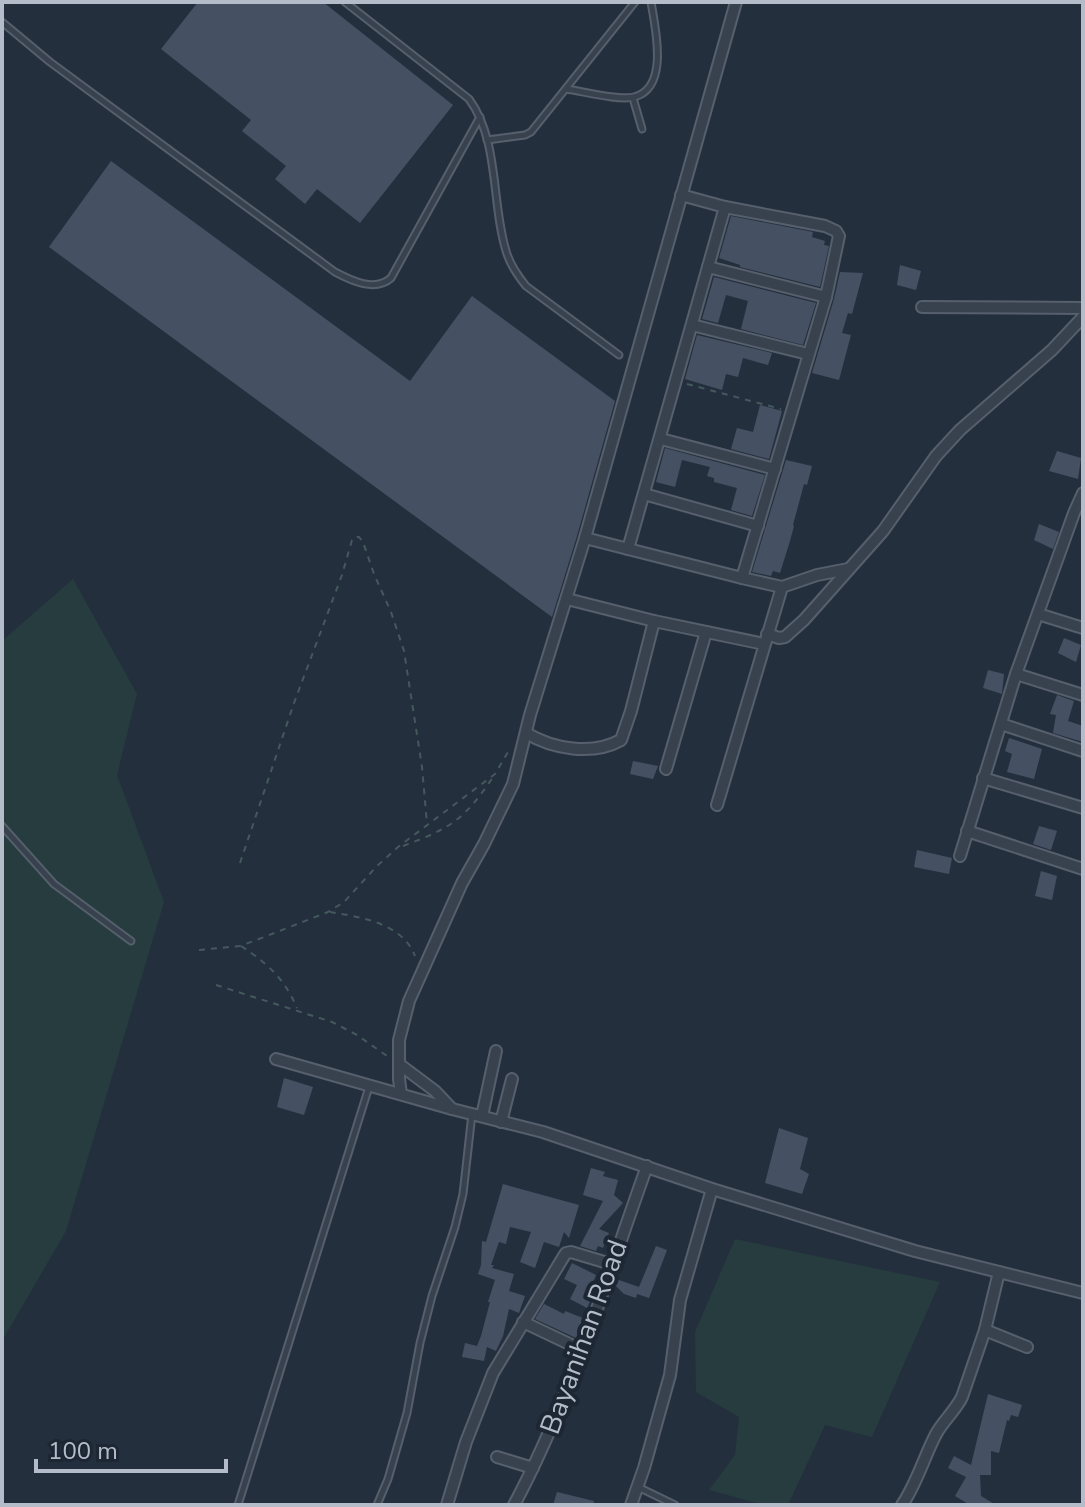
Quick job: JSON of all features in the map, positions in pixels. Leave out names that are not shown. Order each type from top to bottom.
[{"type":"street","points":[[401,1094],[399,1040],[403,1021],[420,975],[462,883],[505,803],[520,762],[736,2]]},
{"type":"street","points":[[681,195],[725,207],[825,226],[839,236],[826,297],[742,578]]},
{"type":"street","points":[[628,549],[725,207]]},
{"type":"street","points":[[708,267],[826,297]]},
{"type":"street","points":[[922,307],[1083,308]]},
{"type":"street","points":[[567,599],[706,632],[766,639],[789,635],[883,531],[936,456],[960,430],[1052,350],[1083,317]]},
{"type":"street","points":[[692,325],[808,354]]},
{"type":"street","points":[[661,439],[775,469]]},
{"type":"street","points":[[960,856],[1016,674],[1078,515],[1083,493]]},
{"type":"street","points":[[644,494],[758,526]]},
{"type":"street","points":[[585,538],[782,587],[848,569]]},
{"type":"street","points":[[717,805],[782,587]]},
{"type":"street","points":[[1038,614],[1083,628]]},
{"type":"street","points":[[526,733],[550,744],[574,748],[603,747],[621,740],[654,621]]},
{"type":"street","points":[[666,769],[706,632]]},
{"type":"street","points":[[1016,674],[1083,695]]},
{"type":"street","points":[[1001,724],[1083,751]]},
{"type":"street","points":[[983,778],[1083,808]]},
{"type":"street","points":[[967,831],[1083,869]]},
{"type":"street","points":[[477,1115],[496,1051]]},
{"type":"street","points":[[276,1059],[543,1132],[712,1189],[915,1251],[1083,1293]]},
{"type":"street","points":[[399,1064],[435,1091],[452,1109]]},
{"type":"street","points":[[501,1122],[512,1079]]},
{"type":"street","name":"Bayanihan Road","points":[[514,1505],[533,1468],[582,1350],[647,1166]]},
{"type":"street","points":[[631,1505],[670,1375],[680,1300],[712,1189]]},
{"type":"street","points":[[447,1505],[473,1422],[493,1373],[566,1253],[611,1264]]},
{"type":"street","points":[[902,1505],[914,1486],[939,1428],[962,1397],[985,1330],[999,1272]]},
{"type":"street","points":[[523,1322],[582,1350]]},
{"type":"street","points":[[985,1330],[1027,1347]]},
{"type":"street","points":[[497,1457],[533,1468]]},
{"type":"lane","points":[[345,2],[462,92],[474,107],[487,140],[503,239],[515,273],[526,286],[619,355]]},
{"type":"lane","points":[[487,140],[531,132],[635,2]]},
{"type":"lane","points":[[566,89],[633,98],[649,86],[655,74],[658,55],[651,2]]},
{"type":"lane","points":[[2,22],[50,62],[335,272],[370,284],[386,283],[391,278],[480,117]]},
{"type":"lane","points":[[633,98],[642,129]]},
{"type":"lane","points":[[2,826],[54,884],[131,941]]},
{"type":"lane","points":[[238,1505],[369,1086]]},
{"type":"lane","points":[[377,1505],[403,1426],[432,1296],[455,1227],[463,1194],[466,1154],[477,1115]]},
{"type":"lane","points":[[638,1487],[675,1505]]},
{"type":"path","points":[[675,381],[790,412]]},
{"type":"path","points":[[240,863],[355,537],[363,542],[404,651],[422,767],[427,824]]},
{"type":"path","points":[[398,847],[439,832],[456,822],[480,796],[512,743],[526,733]]},
{"type":"path","points":[[199,950],[240,946],[328,912],[344,902],[398,847],[495,774]]},
{"type":"path","points":[[328,912],[355,916],[394,931],[406,940],[414,952],[420,975]]},
{"type":"path","points":[[240,946],[261,960],[278,977],[289,990],[297,1010]]},
{"type":"path","points":[[216,985],[332,1022],[399,1064]]},
{"type":"green space","points":[[73,579],[137,694],[117,775],[164,902],[66,1231],[2,1341],[2,641]]},
{"type":"green space","points":[[735,1239],[940,1282],[872,1437],[825,1425],[788,1505],[764,1505],[709,1490],[735,1455],[739,1417],[696,1392],[695,1332]]},
{"type":"building","points":[[198,2],[323,2],[453,105],[360,223],[317,189],[305,204],[275,179],[286,166],[242,131],[251,120],[161,49]]},
{"type":"building","points":[[111,161],[410,381],[472,296],[615,401],[552,617],[49,247]]},
{"type":"building","points":[[731,216],[813,232],[812,237],[825,241],[824,245],[829,246],[820,287],[740,267],[719,258]]},
{"type":"building","points":[[900,265],[921,271],[916,290],[897,285]]},
{"type":"building","points":[[840,272],[863,273],[852,314],[848,313],[842,333],[851,335],[839,380],[812,373]]},
{"type":"building","points":[[714,277],[816,303],[803,345],[741,329],[748,301],[726,295],[718,323],[702,319]]},
{"type":"building","points":[[697,335],[772,353],[768,365],[743,358],[738,377],[726,374],[722,390],[685,379]]},
{"type":"building","points":[[760,405],[782,411],[769,459],[731,449],[737,428],[753,432]]},
{"type":"building","points":[[665,448],[765,475],[752,516],[731,510],[737,488],[714,482],[714,478],[707,476],[710,467],[682,460],[675,487],[656,482]]},
{"type":"building","points":[[1057,451],[1081,458],[1078,479],[1049,471]]},
{"type":"building","points":[[786,460],[812,466],[807,485],[804,484],[790,541],[780,573],[773,571],[771,576],[752,572]]},
{"type":"building","points":[[1039,524],[1059,532],[1053,549],[1034,540]]},
{"type":"building","points":[[1064,638],[1081,645],[1076,662],[1058,653]]},
{"type":"building","points":[[988,670],[1004,674],[1002,694],[983,688]]},
{"type":"building","points":[[1057,695],[1074,701],[1068,721],[1083,726],[1083,742],[1053,733],[1056,715],[1050,714]]},
{"type":"building","points":[[1009,738],[1042,749],[1034,779],[1007,772],[1012,754],[1005,751]]},
{"type":"building","points":[[633,761],[658,766],[653,779],[630,774]]},
{"type":"building","points":[[1039,826],[1057,831],[1051,850],[1033,844]]},
{"type":"building","points":[[917,850],[952,858],[949,874],[914,867]]},
{"type":"building","points":[[1041,871],[1057,876],[1052,900],[1035,896]]},
{"type":"building","points":[[284,1078],[313,1087],[304,1115],[277,1107]]},
{"type":"building","points":[[779,1128],[808,1138],[800,1169],[809,1174],[802,1194],[765,1183]]},
{"type":"building","points":[[591,1168],[605,1172],[603,1176],[618,1180],[614,1195],[623,1203],[599,1229],[609,1233],[603,1248],[598,1246],[596,1251],[580,1246],[603,1201],[583,1195]]},
{"type":"building","points":[[503,1184],[579,1205],[569,1238],[564,1232],[559,1247],[544,1242],[535,1268],[520,1262],[531,1232],[510,1227],[506,1244],[499,1242],[492,1268],[514,1274],[509,1291],[525,1296],[519,1313],[509,1309],[496,1351],[487,1347],[484,1361],[462,1357],[465,1343],[477,1346],[490,1302],[495,1280],[478,1274],[482,1241],[486,1242]]},
{"type":"building","points":[[656,1246],[667,1250],[649,1298],[624,1294],[614,1284],[616,1279],[639,1287]]},
{"type":"building","points":[[572,1263],[596,1275],[590,1289],[595,1291],[587,1308],[570,1299],[577,1285],[564,1279]]},
{"type":"building","points":[[544,1304],[564,1314],[565,1311],[583,1318],[576,1338],[535,1319]]},
{"type":"building","points":[[988,1394],[1022,1405],[1018,1417],[1011,1415],[1007,1420],[999,1453],[991,1451],[991,1475],[980,1475],[981,1496],[996,1505],[970,1505],[955,1496],[966,1477],[948,1468],[954,1456],[971,1465]]},
{"type":"building","points":[[557,1492],[594,1501],[593,1505],[553,1505]]}]
